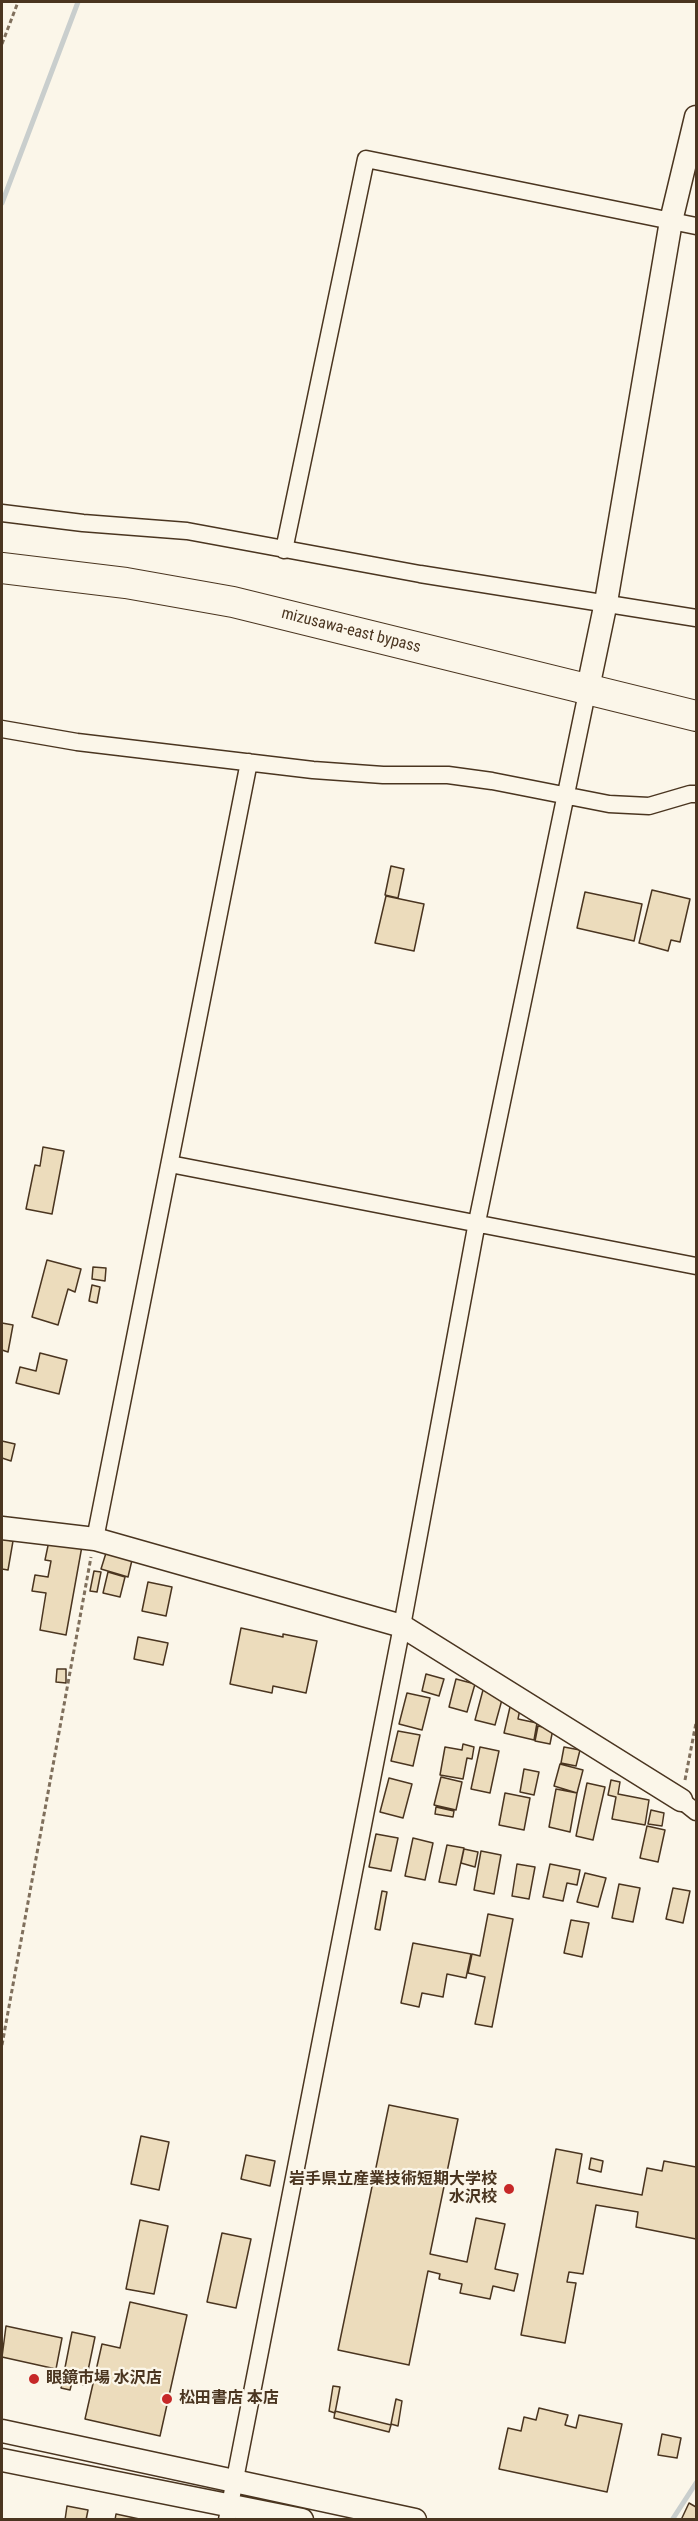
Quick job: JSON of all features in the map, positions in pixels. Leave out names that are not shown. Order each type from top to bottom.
[{"type":"highway","name":"mizusawa-east bypass","points":[[2,568],[126,583],[233,602],[696,716]]},
{"type":"street","points":[[228,2512],[402,1626],[477,1222],[606,602],[671,221],[696,117]]},
{"type":"street","points":[[284,550],[366,159],[696,226]]},
{"type":"street","points":[[2,513],[83,523],[188,531],[420,574],[696,618]]},
{"type":"street","points":[[2,729],[77,742],[313,770],[383,775],[448,775],[492,781],[609,804],[649,806],[696,794]]},
{"type":"street","points":[[95,1539],[249,762]]},
{"type":"street","points":[[170,1164],[696,1266]]},
{"type":"street","points":[[2,1528],[95,1539],[402,1626],[689,1806]]},
{"type":"street","points":[[2,2431],[415,2520]]},
{"type":"street","points":[[2,2460],[228,2512],[302,2520]]},
{"type":"path","points":[[2,44],[18,2]]},
{"type":"path","points":[[2,2045],[95,1539]]},
{"type":"path","points":[[689,1806],[696,1723]]},
{"type":"building","points":[[391,866],[404,869],[398,898],[385,895]]},
{"type":"building","points":[[652,890],[690,899],[680,942],[671,940],[668,951],[639,943]]},
{"type":"building","points":[[585,892],[642,904],[634,941],[577,928]]},
{"type":"building","points":[[386,896],[424,904],[414,951],[375,943]]},
{"type":"building","points":[[43,1147],[64,1151],[52,1214],[26,1209],[35,1165],[40,1166]]},
{"type":"building","points":[[47,1260],[81,1269],[75,1292],[68,1289],[58,1325],[32,1317]]},
{"type":"building","points":[[93,1267],[106,1268],[105,1281],[92,1279]]},
{"type":"building","points":[[92,1285],[100,1287],[97,1303],[89,1301]]},
{"type":"building","points":[[2,1323],[13,1325],[8,1352],[2,1350]]},
{"type":"building","points":[[40,1353],[67,1360],[59,1394],[16,1383],[20,1367],[36,1371]]},
{"type":"building","points":[[2,1441],[15,1444],[11,1461],[2,1458]]},
{"type":"building","points":[[2,1539],[13,1541],[8,1570],[2,1569]]},
{"type":"building","points":[[49,1541],[82,1546],[66,1635],[40,1630],[46,1593],[32,1591],[35,1575],[48,1577],[51,1561],[45,1560]]},
{"type":"building","points":[[106,1553],[132,1560],[128,1577],[101,1569]]},
{"type":"building","points":[[94,1571],[101,1572],[97,1592],[90,1591]]},
{"type":"building","points":[[108,1572],[125,1577],[120,1597],[103,1593]]},
{"type":"building","points":[[148,1582],[172,1587],[166,1616],[142,1611]]},
{"type":"building","points":[[241,1628],[317,1641],[306,1693],[273,1686],[272,1693],[230,1684]]},
{"type":"building","points":[[138,1637],[168,1643],[163,1665],[134,1659]]},
{"type":"building","points":[[57,1669],[66,1669],[66,1683],[56,1682]]},
{"type":"building","points":[[426,1674],[444,1679],[439,1696],[422,1691]]},
{"type":"building","points":[[456,1679],[475,1684],[467,1712],[449,1707]]},
{"type":"building","points":[[483,1690],[503,1696],[495,1725],[475,1720]]},
{"type":"building","points":[[407,1693],[430,1698],[422,1730],[399,1724]]},
{"type":"building","points":[[510,1707],[520,1709],[518,1719],[537,1723],[534,1740],[504,1733]]},
{"type":"building","points":[[538,1726],[553,1729],[550,1744],[535,1741]]},
{"type":"building","points":[[398,1731],[420,1735],[413,1766],[391,1761]]},
{"type":"building","points":[[463,1744],[474,1747],[472,1759],[467,1758],[463,1779],[440,1775],[445,1747],[462,1750]]},
{"type":"building","points":[[480,1747],[499,1751],[490,1793],[471,1789]]},
{"type":"building","points":[[564,1747],[580,1750],[576,1766],[561,1763]]},
{"type":"building","points":[[560,1764],[583,1770],[577,1793],[554,1786]]},
{"type":"building","points":[[524,1769],[539,1772],[534,1795],[520,1792]]},
{"type":"building","points":[[441,1777],[462,1782],[456,1810],[434,1805]]},
{"type":"building","points":[[389,1778],[412,1784],[403,1818],[380,1812]]},
{"type":"building","points":[[611,1780],[620,1782],[618,1794],[649,1800],[645,1825],[612,1819],[616,1797],[608,1795]]},
{"type":"building","points":[[587,1783],[605,1787],[593,1840],[576,1836]]},
{"type":"building","points":[[556,1789],[577,1793],[570,1832],[549,1827]]},
{"type":"building","points":[[505,1793],[530,1798],[524,1830],[499,1825]]},
{"type":"building","points":[[436,1807],[454,1811],[453,1817],[435,1814]]},
{"type":"building","points":[[651,1810],[664,1813],[662,1826],[648,1824]]},
{"type":"building","points":[[647,1826],[665,1830],[658,1862],[640,1858]]},
{"type":"building","points":[[376,1834],[398,1838],[391,1871],[369,1867]]},
{"type":"building","points":[[413,1838],[433,1843],[425,1880],[405,1876]]},
{"type":"building","points":[[447,1845],[464,1848],[456,1885],[439,1882]]},
{"type":"building","points":[[464,1849],[478,1852],[475,1867],[461,1863]]},
{"type":"building","points":[[481,1851],[501,1855],[494,1894],[474,1890]]},
{"type":"building","points":[[517,1864],[535,1867],[529,1899],[512,1896]]},
{"type":"building","points":[[550,1864],[580,1870],[577,1885],[567,1883],[563,1901],[543,1897]]},
{"type":"building","points":[[585,1873],[606,1878],[598,1907],[577,1902]]},
{"type":"building","points":[[619,1884],[640,1888],[633,1922],[612,1918]]},
{"type":"building","points":[[673,1888],[690,1891],[683,1923],[666,1919]]},
{"type":"building","points":[[382,1891],[387,1892],[380,1930],[375,1929]]},
{"type":"building","points":[[488,1914],[513,1919],[492,2027],[475,2024],[485,1977],[468,1973],[472,1954],[480,1956]]},
{"type":"building","points":[[571,1920],[589,1923],[582,1957],[564,1953]]},
{"type":"building","points":[[413,1943],[471,1954],[466,1978],[447,1974],[443,1997],[422,1993],[419,2007],[401,2003]]},
{"type":"building","points":[[389,2105],[458,2119],[430,2254],[467,2262],[476,2218],[505,2224],[495,2269],[518,2274],[514,2291],[493,2286],[490,2299],[460,2293],[462,2284],[439,2279],[440,2274],[428,2271],[409,2365],[338,2350]]},
{"type":"building","points":[[141,2136],[169,2142],[159,2190],[131,2184]]},
{"type":"building","points":[[556,2149],[582,2154],[577,2183],[642,2195],[647,2168],[662,2171],[664,2161],[696,2167],[696,2239],[636,2227],[638,2212],[596,2205],[583,2274],[569,2272],[567,2282],[576,2283],[565,2343],[521,2335]]},
{"type":"building","points":[[246,2155],[275,2161],[270,2186],[241,2179]]},
{"type":"building","points":[[591,2158],[603,2161],[601,2172],[589,2169]]},
{"type":"building","points":[[140,2220],[168,2226],[154,2294],[126,2289]]},
{"type":"building","points":[[222,2233],[251,2239],[236,2308],[207,2302]]},
{"type":"building","points":[[130,2302],[187,2315],[160,2436],[85,2419],[102,2344],[120,2348]]},
{"type":"building","points":[[6,2326],[62,2338],[56,2369],[2,2357]]},
{"type":"building","points":[[72,2332],[95,2337],[85,2385],[72,2382],[70,2390],[61,2388]]},
{"type":"building","points":[[333,2386],[340,2387],[335,2413],[329,2411]]},
{"type":"building","points":[[396,2399],[402,2401],[398,2426],[391,2424]]},
{"type":"building","points":[[539,2408],[568,2415],[565,2425],[576,2428],[579,2415],[622,2424],[607,2492],[499,2469],[508,2428],[521,2431],[524,2417],[536,2420]]},
{"type":"building","points":[[335,2411],[391,2425],[389,2432],[334,2418]]},
{"type":"building","points":[[662,2434],[681,2438],[677,2458],[658,2455]]},
{"type":"building","points":[[689,2503],[696,2507],[696,2520],[681,2520]]},
{"type":"building","points":[[67,2506],[88,2510],[86,2520],[65,2520]]},
{"type":"building","points":[[116,2514],[144,2520],[115,2520]]},
{"type":"waterway","points":[[2,203],[78,2]]},
{"type":"waterway","points":[[672,2520],[696,2483]]},
{"type":"place","name":"岩手県立産業技術短期大学校 水沢校","points":[[509,2189]]},
{"type":"place","name":"眼鏡市場 水沢店","points":[[34,2379]]},
{"type":"place","name":"松田書店 本店","points":[[167,2399]]}]
